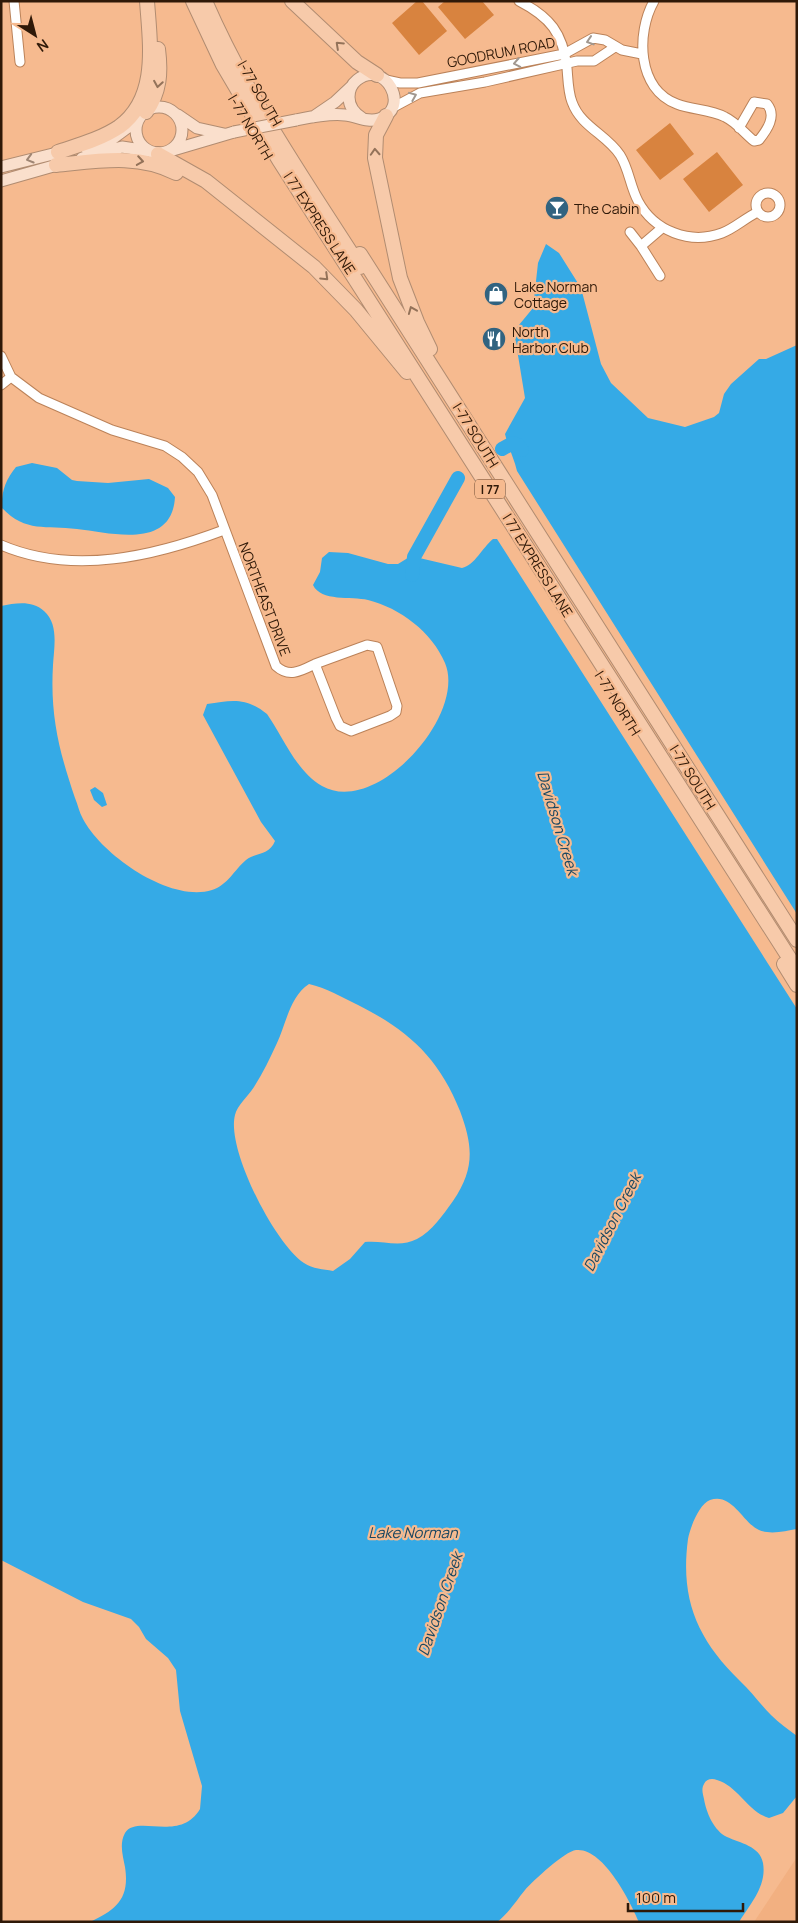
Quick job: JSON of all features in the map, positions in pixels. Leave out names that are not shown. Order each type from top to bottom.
[{"type":"highway","points":[[143,115],[156,96],[160,78],[157,44],[148,1]]},
{"type":"highway","points":[[57,159],[112,131],[125,121],[136,108],[144,92],[150,63],[148,1]]},
{"type":"highway","name":"I-77 NORTH","points":[[185,1],[217,68],[244,117],[797,985]]},
{"type":"highway","name":"I 77 EXPRESS LANE","points":[[193,1],[236,89],[279,160],[797,970]]},
{"type":"highway","name":"I 77 EXPRESS LANE","points":[[205,1],[232,60],[273,131],[797,954]]},
{"type":"highway","name":"I-77 SOUTH","points":[[213,1],[239,56],[275,119],[797,940]]},
{"type":"highway","points":[[292,1],[357,62],[382,78]]},
{"type":"highway","points":[[389,112],[376,135],[374,152],[397,265],[417,322],[473,431]]},
{"type":"highway","points":[[158,152],[206,181],[330,282],[408,373]]},
{"type":"highway","points":[[57,159],[140,161],[161,166],[192,182],[265,230]]},
{"type":"main road","points":[[1,167],[122,147],[158,152],[229,133],[313,117],[345,115],[372,121],[389,112],[394,92],[382,78],[362,77],[339,99],[313,117]]},
{"type":"main road","points":[[354,84],[349,93],[350,103],[354,112],[362,118]]},
{"type":"main road","points":[[1,181],[57,159],[104,144],[120,135],[143,115],[161,107],[176,113],[197,128],[229,133]]},
{"type":"main road","points":[[158,152],[177,146],[182,137],[182,127],[176,113]]},
{"type":"main road","points":[[143,115],[136,129],[138,139],[158,152]]},
{"type":"street","points":[[14,1],[20,62]]},
{"type":"street","points":[[519,1],[536,10],[557,31],[564,54],[570,95],[578,114],[586,125],[607,140],[618,152],[626,166],[638,201],[648,215],[662,228],[687,237],[712,236],[729,230],[758,212]]},
{"type":"street","points":[[654,1],[648,11],[642,54],[651,80],[663,96],[676,103],[725,117],[739,128]]},
{"type":"street","name":"GOODRUM ROAD","points":[[382,78],[400,84],[418,83],[564,54],[593,38],[605,40],[615,47],[642,54]]},
{"type":"street","name":"GOODRUM ROAD","points":[[389,112],[420,93],[485,82],[566,64],[594,61],[615,47]]},
{"type":"street","points":[[641,246],[662,228]]},
{"type":"street","points":[[630,232],[660,276]]},
{"type":"street","points":[[1,356],[11,376],[1,385]]},
{"type":"street","name":"NORTHEAST DRIVE","points":[[11,376],[39,398],[112,430],[165,446],[182,457],[198,472],[212,495],[276,666],[282,671],[290,673],[367,645],[377,648],[396,699],[396,712],[358,729],[346,729],[336,718],[316,664]]},
{"type":"street","points":[[1,545],[43,557],[108,559],[148,554],[224,530]]},
{"type":"shaded area","points":[[417,1],[422,1],[447,31],[419,55],[392,23]]},
{"type":"shaded area","points":[[445,1],[482,1],[494,15],[465,39],[438,7]]},
{"type":"shaded area","points":[[670,123],[694,154],[660,180],[636,150]]},
{"type":"shaded area","points":[[717,152],[743,185],[709,212],[683,179]]},
{"type":"shaded area","points":[[797,1857],[797,1922],[754,1922]]},
{"type":"water","points":[[546,244],[559,253],[581,288],[601,364],[611,383],[648,418],[685,427],[714,417],[719,413],[724,394],[731,384],[759,359],[766,359],[797,345],[797,914],[517,471],[505,434],[525,398],[514,331],[533,308],[538,263]]},
{"type":"water","points":[[32,463],[57,468],[72,480],[77,481],[108,483],[149,479],[168,488],[175,497],[171,514],[163,525],[152,531],[138,534],[123,535],[28,525],[11,516],[2,508],[2,497],[7,481],[16,467]]},
{"type":"water","name":"Lake Norman","points":[[493,539],[497,539],[797,1009],[797,1529],[783,1532],[759,1530],[725,1500],[710,1500],[702,1506],[693,1523],[688,1539],[686,1561],[687,1581],[695,1617],[713,1650],[771,1715],[797,1736],[797,1796],[783,1813],[769,1818],[755,1810],[724,1783],[711,1779],[706,1781],[703,1786],[702,1792],[705,1804],[718,1830],[727,1837],[754,1849],[761,1857],[763,1863],[764,1871],[760,1887],[739,1922],[639,1922],[622,1889],[605,1866],[586,1851],[576,1850],[565,1855],[542,1874],[497,1922],[90,1922],[114,1908],[123,1895],[126,1878],[122,1846],[125,1833],[131,1828],[139,1826],[171,1827],[192,1819],[200,1809],[202,1786],[180,1711],[176,1670],[168,1658],[146,1639],[139,1627],[131,1619],[83,1602],[1,1560],[1,606],[18,603],[34,605],[49,616],[52,623],[54,636],[52,683],[57,733],[64,764],[80,811],[92,833],[121,861],[158,883],[195,892],[212,890],[227,881],[246,860],[266,851],[275,841],[261,822],[203,715],[207,704],[224,701],[245,702],[267,714],[297,763],[305,772],[322,786],[344,792],[367,787],[390,774],[412,756],[430,733],[443,709],[448,684],[445,663],[432,641],[414,623],[392,609],[368,600],[329,596],[317,590],[313,585],[320,572],[322,558],[329,552],[348,553],[388,564],[398,564],[411,556],[462,568],[475,560]],"holes":[[[309,984],[334,993],[392,1025],[407,1036],[432,1061],[452,1092],[460,1111],[467,1135],[470,1157],[460,1189],[453,1201],[428,1232],[411,1242],[365,1242],[350,1259],[333,1271],[307,1265],[292,1253],[280,1237],[255,1195],[245,1172],[234,1130],[236,1112],[263,1071],[277,1043],[293,1003]]]},
{"type":"water","points":[[95,787],[103,793],[107,805],[102,807],[94,800],[90,790]]},
{"type":"waterway","name":"Davidson Creek","points":[[502,449],[513,443],[522,450]]},
{"type":"waterway","name":"Davidson Creek","points":[[412,575],[414,557],[458,478]]},
{"type":"place","name":"The Cabin","points":[[557,208]]},
{"type":"place","name":"Lake Norman Cottage","points":[[496,294]]},
{"type":"place","name":"North Harbor Club","points":[[494,339]]}]
